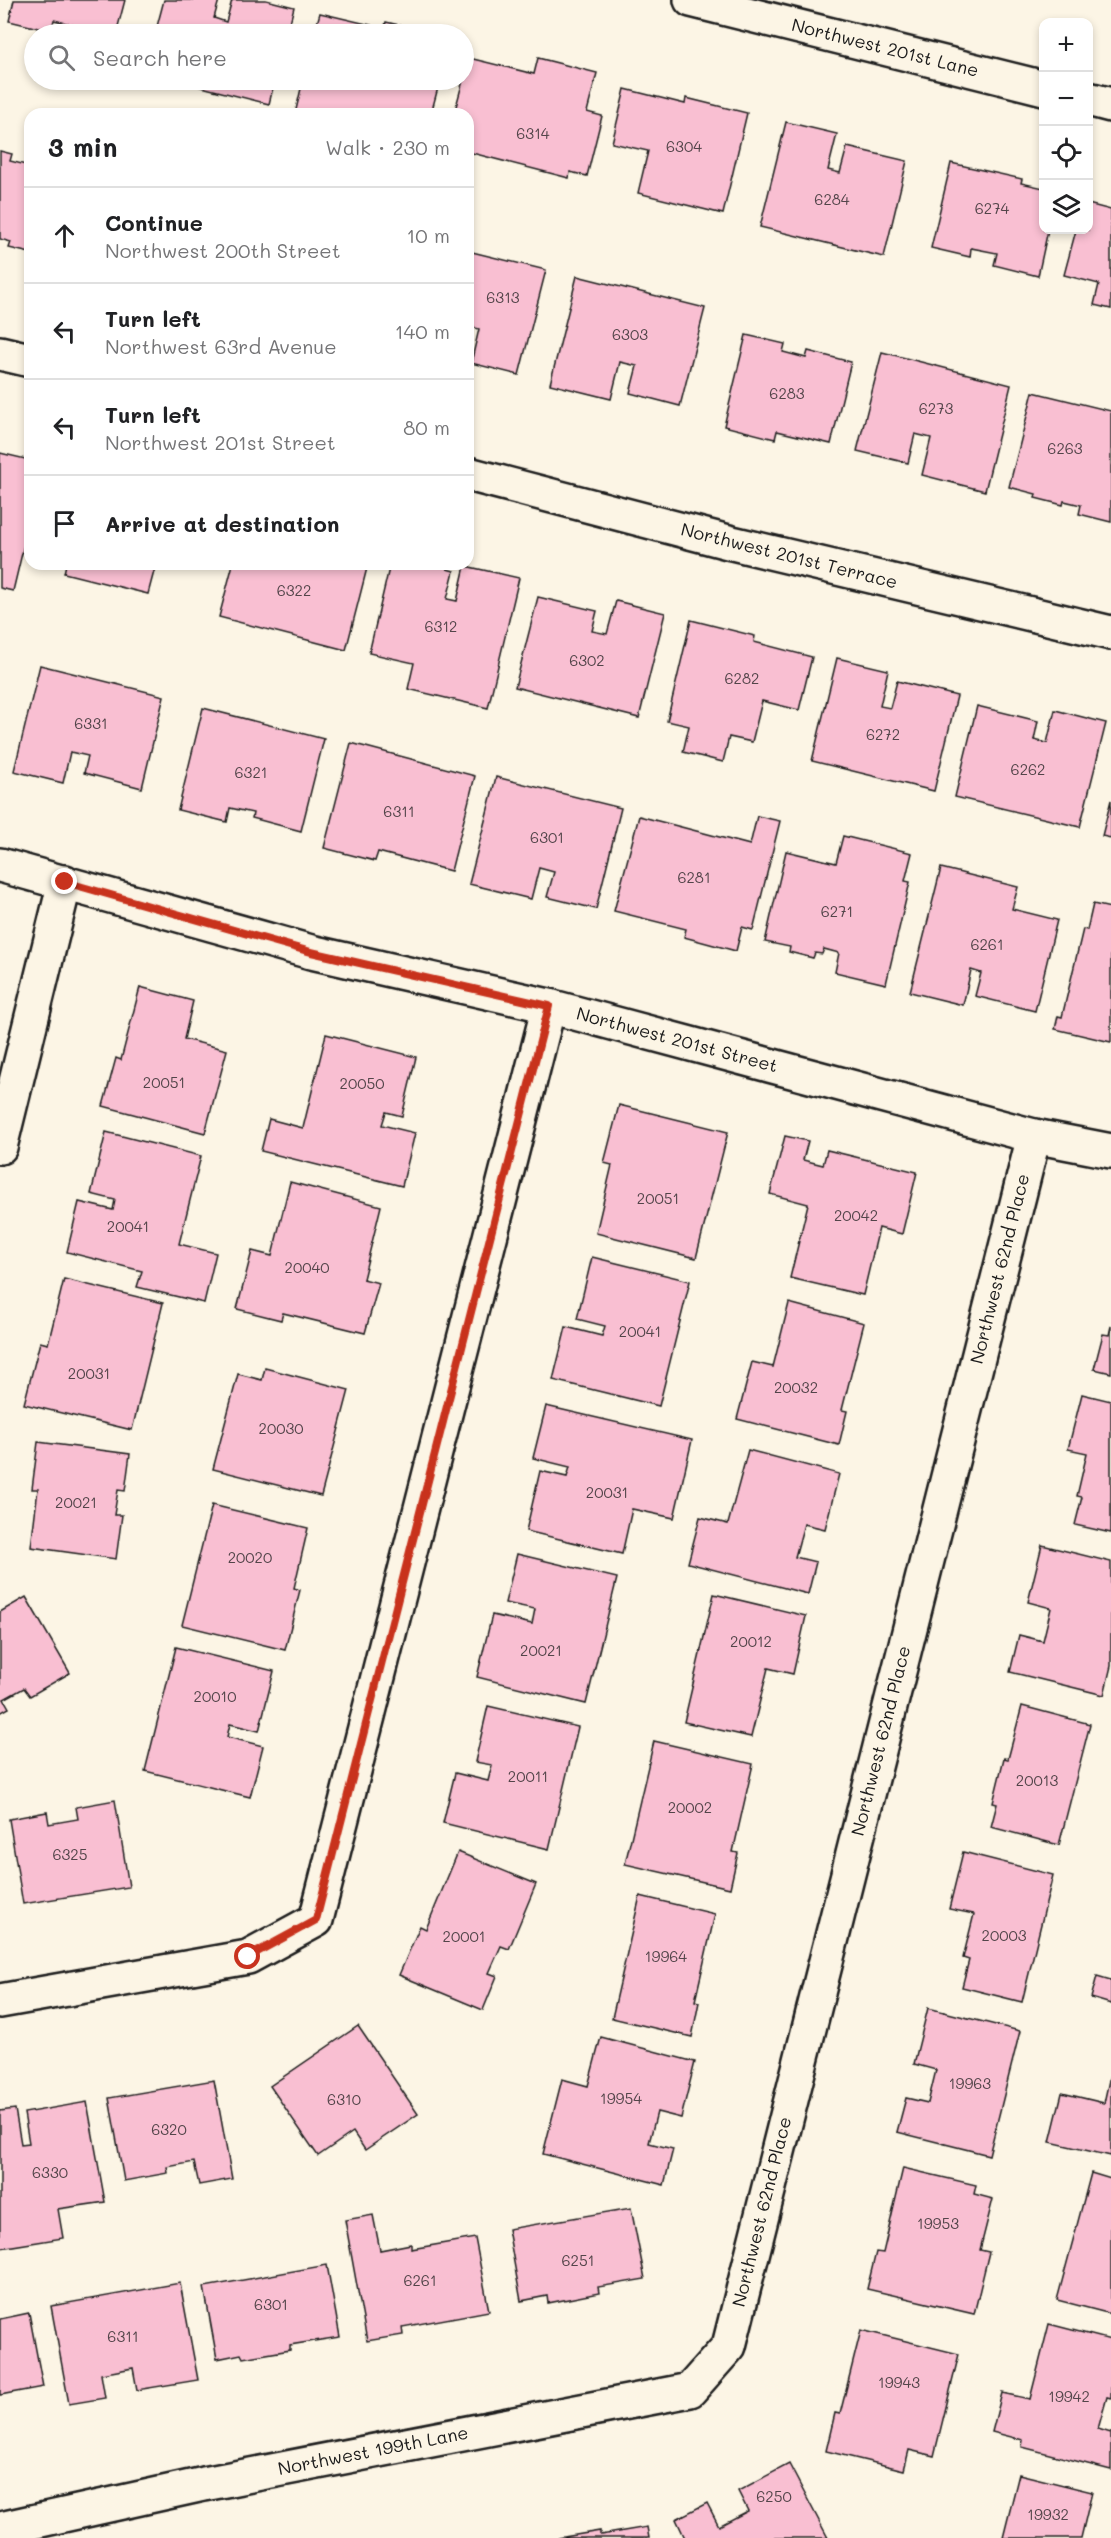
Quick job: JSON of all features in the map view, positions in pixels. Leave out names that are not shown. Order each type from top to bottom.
[{"type":"street","name":"Northwest 201st Lane","points":[[691,0],[1039,87]]},
{"type":"street","points":[[1093,100],[1111,105]]},
{"type":"street","points":[[0,352],[24,358]]},
{"type":"street","name":"Northwest 201st Terrace","points":[[474,476],[732,543],[1111,633]]},
{"type":"street","name":"Northwest 201st Street","points":[[0,865],[311,952],[549,1006],[1034,1136],[1111,1151]]},
{"type":"street","points":[[0,1148],[65,882]]},
{"type":"street","points":[[0,2001],[248,1957],[316,1920],[549,1006]]},
{"type":"street","name":"Northwest 62nd Place","points":[[729,2346],[1034,1136]]},
{"type":"street","name":"Northwest 199th Lane","points":[[0,2529],[204,2484],[690,2390],[729,2346]]},
{"type":"building","points":[[14,0],[125,0],[119,24],[70,24],[54,20],[53,24],[24,25],[9,21]]},
{"type":"building","points":[[164,0],[219,0],[214,18],[226,22],[232,0],[266,0],[294,7],[290,24],[158,24]]},
{"type":"building","points":[[320,13],[367,24],[317,24]]},
{"type":"building","points":[[538,58],[597,73],[587,112],[602,116],[587,176],[570,172],[569,178],[474,154],[474,108],[456,108],[460,90],[474,90],[474,59],[534,74]]},
{"type":"building","points":[[625,89],[685,104],[686,98],[747,113],[723,214],[638,193],[648,151],[612,143]]},
{"type":"building","points":[[214,90],[272,90],[269,104]]},
{"type":"building","points":[[301,90],[437,90],[433,108],[296,108]]},
{"type":"building","points":[[786,122],[837,134],[828,170],[840,173],[847,147],[907,161],[884,257],[760,227]]},
{"type":"building","points":[[0,151],[12,154],[10,161],[24,164],[24,252],[9,248],[11,242],[0,239]]},
{"type":"building","points":[[951,163],[1022,179],[1021,183],[1039,187],[1039,234],[1047,234],[1038,276],[994,265],[997,253],[971,248],[970,257],[931,248]]},
{"type":"building","points":[[1093,205],[1111,210],[1111,309],[1094,305],[1099,284],[1064,275],[1075,234],[1093,234]]},
{"type":"building","points":[[474,252],[546,270],[519,375],[474,364],[474,350],[479,329],[474,328]]},
{"type":"building","points":[[577,276],[705,308],[680,406],[630,393],[637,366],[620,362],[611,399],[550,384]]},
{"type":"building","points":[[746,335],[785,344],[783,352],[806,358],[808,351],[851,362],[831,444],[777,431],[775,439],[724,426]]},
{"type":"building","points":[[882,352],[1011,385],[985,491],[922,475],[931,438],[915,434],[908,463],[857,451]]},
{"type":"building","points":[[1033,392],[1111,411],[1111,522],[1079,514],[1081,505],[1064,501],[1063,505],[1035,498],[1036,494],[1009,487]]},
{"type":"building","points":[[0,453],[24,459],[24,545],[13,591],[0,588]]},
{"type":"building","points":[[474,568],[519,578],[488,708],[408,689],[414,663],[369,653],[389,570],[454,571],[447,599],[457,601],[464,570],[474,570]]},
{"type":"building","points":[[65,570],[154,570],[148,594],[64,573]]},
{"type":"building","points":[[231,570],[366,570],[346,650],[219,617]]},
{"type":"building","points":[[538,597],[597,611],[592,631],[607,634],[616,601],[665,613],[639,718],[515,687]]},
{"type":"building","points":[[691,620],[755,636],[754,642],[812,657],[799,710],[762,701],[752,742],[729,737],[723,762],[683,752],[689,726],[667,721]]},
{"type":"building","points":[[837,658],[888,670],[880,706],[890,708],[897,681],[957,696],[934,791],[812,761]]},
{"type":"building","points":[[40,665],[164,696],[142,788],[84,773],[88,756],[70,752],[63,783],[14,771]]},
{"type":"building","points":[[977,706],[1038,721],[1034,740],[1047,743],[1055,710],[1106,723],[1080,827],[955,797]]},
{"type":"building","points":[[203,708],[324,739],[301,831],[252,818],[253,813],[230,808],[227,822],[178,810]]},
{"type":"building","points":[[351,743],[475,776],[451,871],[378,852],[375,861],[324,848]]},
{"type":"building","points":[[496,777],[621,808],[596,909],[547,897],[554,872],[539,868],[531,899],[469,884]]},
{"type":"building","points":[[1111,800],[1111,838],[1102,836]]},
{"type":"building","points":[[639,816],[750,845],[757,816],[780,821],[753,930],[742,927],[736,951],[684,937],[686,929],[614,911]]},
{"type":"building","points":[[843,836],[912,853],[905,881],[910,882],[886,984],[835,972],[839,953],[824,949],[822,954],[815,953],[813,958],[789,952],[790,947],[765,942],[786,851],[836,863]]},
{"type":"building","points":[[941,868],[1018,887],[1012,909],[1057,920],[1035,1011],[975,996],[981,973],[971,970],[963,1005],[910,992]]},
{"type":"building","points":[[1093,904],[1111,908],[1111,1042],[1055,1029],[1058,1016],[1062,1017],[1083,929],[1087,930]]},
{"type":"building","points":[[140,987],[193,1001],[184,1039],[227,1050],[205,1133],[103,1106],[116,1058],[121,1060]]},
{"type":"building","points":[[326,1034],[416,1057],[402,1116],[386,1112],[382,1125],[415,1133],[402,1186],[261,1151],[269,1119],[303,1128]]},
{"type":"building","points":[[619,1105],[728,1132],[696,1258],[596,1233],[612,1165],[604,1163]]},
{"type":"building","points":[[106,1132],[201,1156],[179,1244],[216,1253],[204,1303],[137,1287],[142,1271],[67,1252],[79,1202],[113,1210],[115,1200],[91,1194]]},
{"type":"building","points":[[785,1136],[808,1141],[803,1160],[823,1165],[827,1150],[917,1172],[902,1234],[879,1228],[863,1295],[790,1278],[808,1204],[770,1194]]},
{"type":"building","points":[[290,1182],[381,1206],[363,1279],[379,1283],[365,1333],[283,1313],[281,1320],[237,1309],[252,1251],[272,1256]]},
{"type":"building","points":[[592,1257],[690,1281],[659,1406],[553,1380],[566,1327],[602,1336],[605,1326],[577,1319]]},
{"type":"building","points":[[64,1279],[163,1303],[132,1430],[24,1404],[40,1342],[48,1344]]},
{"type":"building","points":[[789,1303],[864,1323],[842,1410],[847,1411],[839,1445],[737,1419],[752,1362],[773,1367]]},
{"type":"building","points":[[1111,1326],[1111,1373],[1094,1369],[1103,1334],[1109,1335]]},
{"type":"building","points":[[265,1368],[349,1390],[321,1496],[213,1469],[238,1374],[262,1380]]},
{"type":"building","points":[[1082,1394],[1111,1401],[1111,1533],[1075,1525],[1082,1497],[1077,1496],[1087,1453],[1068,1449]]},
{"type":"building","points":[[546,1406],[692,1440],[674,1518],[632,1509],[622,1554],[526,1531],[540,1471],[567,1477],[570,1467],[533,1458]]},
{"type":"building","points":[[38,1442],[130,1454],[125,1491],[118,1490],[114,1515],[122,1515],[116,1559],[31,1547],[38,1489],[32,1489]]},
{"type":"building","points":[[748,1450],[839,1474],[825,1529],[804,1524],[795,1557],[816,1562],[808,1594],[688,1563],[700,1517],[728,1524]]},
{"type":"building","points":[[212,1505],[308,1528],[294,1588],[300,1590],[285,1650],[182,1625]]},
{"type":"building","points":[[1042,1545],[1111,1562],[1111,1666],[1104,1695],[1010,1672],[1019,1635],[1043,1641],[1051,1608],[1028,1602]]},
{"type":"building","points":[[517,1554],[617,1578],[586,1704],[477,1677],[492,1615],[532,1624],[535,1609],[505,1603]]},
{"type":"building","points":[[714,1594],[806,1616],[793,1674],[768,1668],[751,1737],[684,1722]]},
{"type":"building","points":[[26,1597],[70,1673],[30,1696],[24,1688],[4,1699],[9,1708],[0,1713],[0,1612]]},
{"type":"building","points":[[176,1647],[274,1671],[259,1731],[230,1724],[227,1737],[263,1746],[250,1797],[145,1771]]},
{"type":"building","points":[[488,1706],[578,1727],[549,1849],[443,1823],[455,1773],[488,1781],[492,1765],[475,1762]]},
{"type":"building","points":[[1022,1706],[1090,1724],[1059,1845],[991,1827],[997,1804],[993,1803],[1004,1758],[1008,1759]]},
{"type":"building","points":[[654,1741],[753,1764],[733,1852],[738,1853],[730,1888],[625,1864]]},
{"type":"building","points":[[115,1800],[129,1887],[23,1904],[9,1819],[47,1812],[49,1824],[78,1819],[76,1807]]},
{"type":"building","points":[[458,1852],[536,1884],[509,1949],[501,1946],[489,1973],[497,1976],[483,2010],[399,1975],[420,1926],[426,1929]]},
{"type":"building","points":[[963,1852],[1053,1875],[1022,2002],[962,1987],[969,1960],[963,1958],[974,1914],[949,1909]]},
{"type":"building","points":[[640,1896],[715,1914],[695,2001],[699,2002],[692,2037],[612,2018]]},
{"type":"building","points":[[1097,1976],[1111,1980],[1111,2004],[1091,1998]]},
{"type":"building","points":[[928,2008],[1020,2031],[989,2155],[897,2132],[906,2098],[928,2103],[936,2070],[914,2064]]},
{"type":"building","points":[[358,2026],[418,2114],[365,2150],[353,2132],[318,2156],[270,2086]]},
{"type":"building","points":[[601,2037],[695,2062],[681,2118],[657,2112],[649,2143],[673,2149],[664,2185],[543,2154],[562,2079],[588,2086]]},
{"type":"building","points":[[1111,2071],[1111,2156],[1050,2142],[1062,2093],[1104,2103]]},
{"type":"building","points":[[214,2080],[232,2179],[199,2185],[194,2162],[167,2167],[168,2173],[124,2181],[109,2098]]},
{"type":"building","points":[[87,2102],[105,2202],[58,2209],[63,2238],[0,2248],[0,2111],[15,2109],[21,2144],[29,2143],[24,2113]]},
{"type":"building","points":[[903,2168],[976,2185],[974,2194],[993,2199],[980,2250],[989,2252],[974,2314],[867,2289],[876,2252],[883,2253]]},
{"type":"building","points":[[1091,2173],[1111,2179],[1111,2314],[1057,2300]]},
{"type":"building","points":[[631,2208],[645,2279],[598,2287],[599,2293],[548,2303],[547,2296],[521,2301],[508,2229]]},
{"type":"building","points":[[373,2215],[380,2250],[411,2244],[411,2249],[475,2238],[489,2311],[402,2327],[403,2335],[367,2341],[345,2220]]},
{"type":"building","points":[[327,2265],[340,2337],[290,2345],[290,2350],[243,2358],[241,2354],[217,2359],[204,2287]]},
{"type":"building","points":[[180,2283],[198,2380],[137,2390],[133,2368],[101,2374],[105,2398],[69,2404],[51,2306]]},
{"type":"building","points":[[29,2313],[43,2387],[0,2395],[0,2319]]},
{"type":"building","points":[[1049,2324],[1111,2340],[1111,2398],[1107,2397],[1098,2429],[1111,2433],[1111,2470],[1022,2447],[1023,2440],[992,2432],[1002,2393],[1030,2399]]},
{"type":"building","points":[[861,2330],[959,2354],[934,2456],[909,2450],[904,2470],[826,2451],[835,2413],[840,2414]]},
{"type":"building","points":[[789,2464],[828,2538],[685,2538],[676,2519],[707,2503],[719,2526],[748,2511],[738,2491]]},
{"type":"building","points":[[1019,2474],[1092,2492],[1081,2538],[1003,2538]]},
{"type":"building","points":[[647,2527],[649,2538],[558,2538],[600,2531],[600,2535]]},
{"type":"route","points":[[65,882],[311,952],[549,1006],[316,1920],[248,1957]]}]
